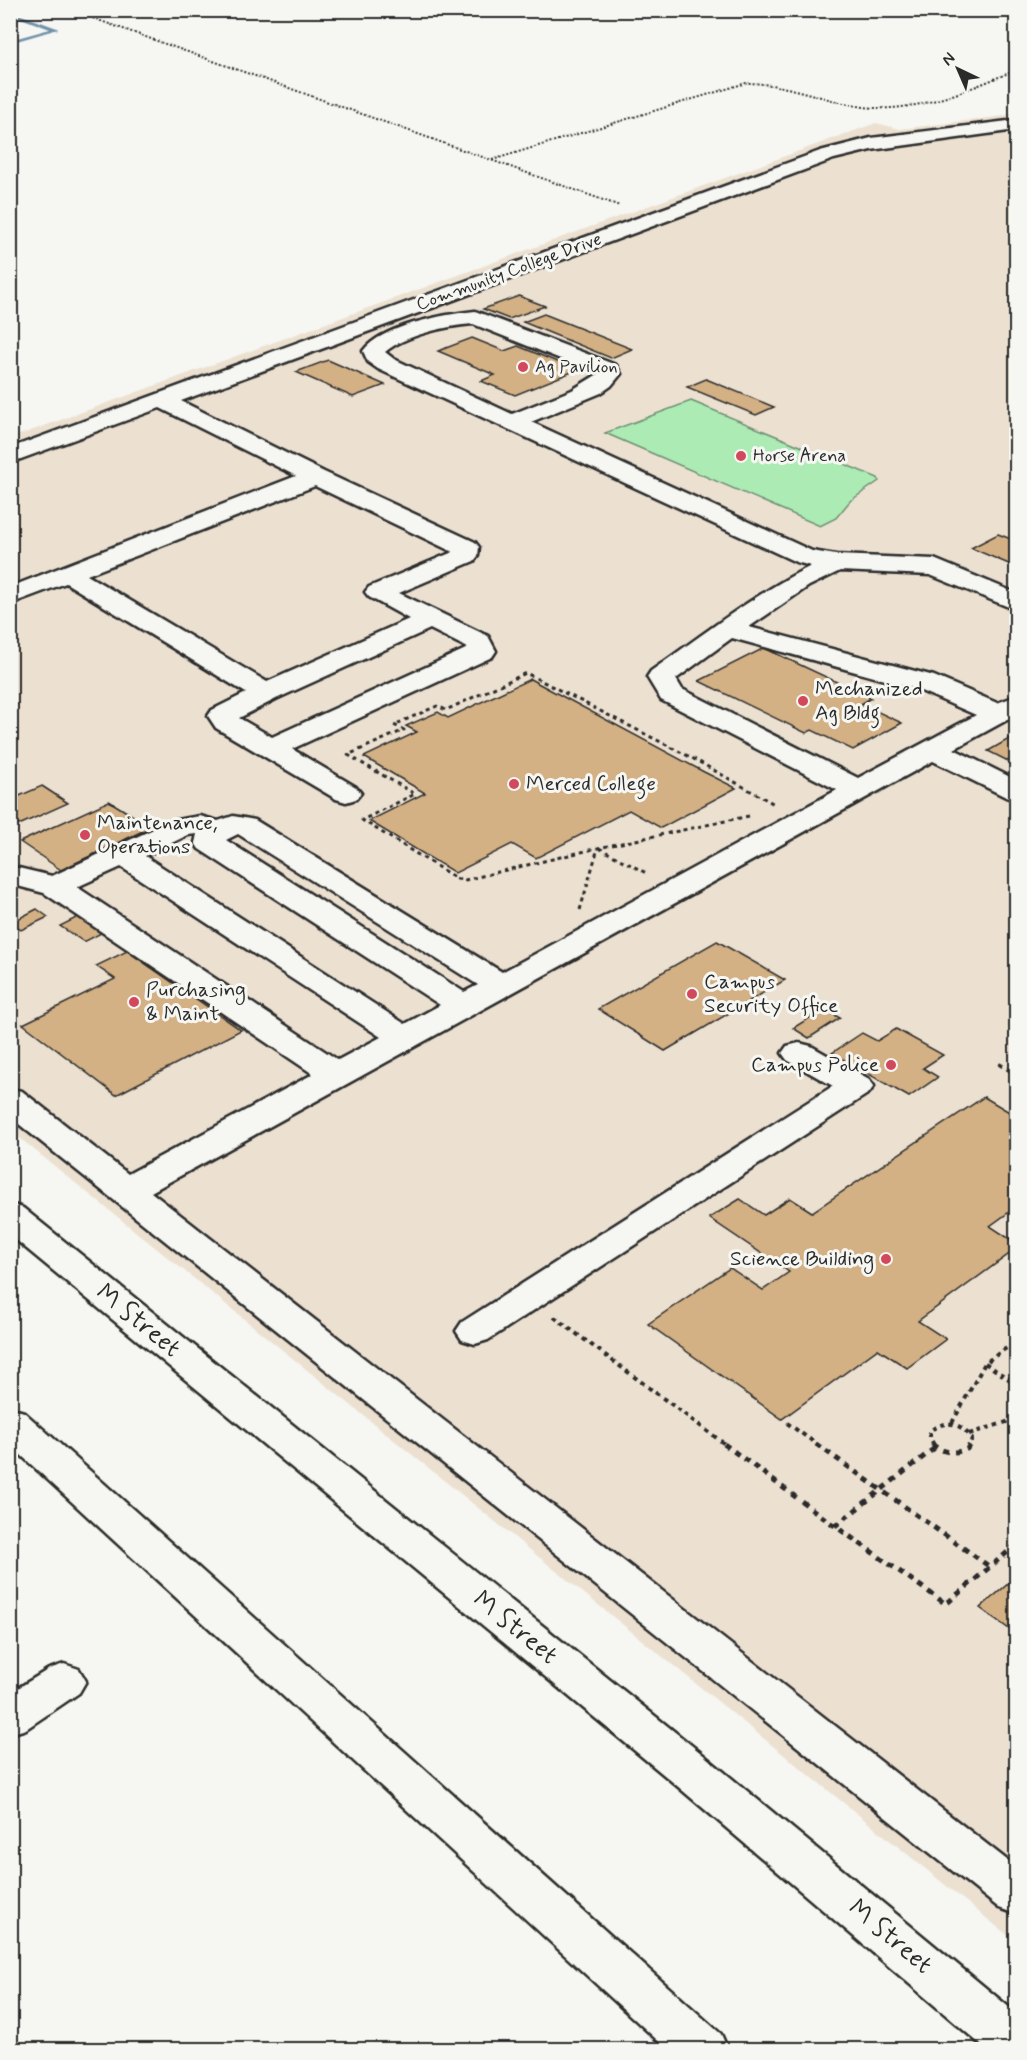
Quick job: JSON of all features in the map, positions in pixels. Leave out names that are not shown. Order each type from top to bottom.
[{"type":"street","name":"Community College Drive","points":[[10,456],[827,155],[851,148],[1017,125]]},
{"type":"street","points":[[512,422],[591,390],[604,382],[610,374],[608,370],[475,317],[445,320],[388,340],[374,351],[376,357],[386,364],[805,558],[836,563],[893,567],[934,567],[1017,602]]},
{"type":"street","points":[[161,400],[316,477],[466,547],[465,556],[378,592],[479,642],[483,651],[271,748]]},
{"type":"street","points":[[10,596],[316,477]]},
{"type":"street","points":[[836,563],[800,581],[661,677],[671,694],[859,790]]},
{"type":"street","points":[[68,573],[266,693]]},
{"type":"street","points":[[346,793],[226,722],[222,716],[266,693],[430,619]]},
{"type":"street","points":[[728,629],[924,682],[1007,709]]},
{"type":"street","points":[[127,1190],[1007,709]]},
{"type":"street","points":[[933,750],[1017,790]]},
{"type":"street","points":[[55,886],[181,827],[200,825],[220,831]]},
{"type":"street","points":[[464,1006],[210,843],[210,837],[233,825],[245,826],[259,833],[501,985]]},
{"type":"street","points":[[123,855],[404,1038]]},
{"type":"street","points":[[10,875],[55,886],[337,1075]]},
{"type":"street","points":[[475,1331],[857,1086],[799,1053]]},
{"type":"street","points":[[10,1099],[1016,1893]]},
{"type":"street","name":"M Street","points":[[17,1231],[685,1766],[1017,2043]]},
{"type":"street","points":[[10,1422],[703,2049]]},
{"type":"street","points":[[10,1716],[64,1681]]},
{"type":"path","points":[[70,10],[654,218]]},
{"type":"path","points":[[491,160],[746,83],[776,84],[859,107],[893,108],[936,99],[1017,70]]},
{"type":"path","points":[[759,814],[598,848],[465,880],[456,879],[362,820],[415,794],[348,755],[404,730],[394,725],[437,706],[446,710],[526,673],[692,758],[782,809],[771,811]]},
{"type":"path","points":[[598,848],[676,890]]},
{"type":"path","points":[[569,948],[598,848]]},
{"type":"path","points":[[999,1064],[1017,1074]]},
{"type":"path","points":[[547,1312],[835,1526],[946,1604],[1017,1545]]},
{"type":"path","points":[[952,1423],[985,1363],[1012,1344],[1017,1324]]},
{"type":"path","points":[[985,1363],[1017,1384]]},
{"type":"path","points":[[969,1434],[1017,1419]]},
{"type":"path","points":[[787,1423],[990,1567]]},
{"type":"path","points":[[939,1424],[959,1425],[969,1434],[972,1439],[970,1444],[962,1451],[950,1453],[936,1448],[930,1440],[930,1431],[939,1424]]},
{"type":"path","points":[[835,1526],[936,1448]]},
{"type":"shaded area","name":"Merced College","points":[[1016,112],[1016,1942],[11,1131],[11,438],[876,123],[900,129],[1004,116]]},
{"type":"green space","name":"Horse Arena","points":[[691,401],[878,478],[879,481],[850,501],[836,518],[820,526],[605,433]]},
{"type":"building","points":[[519,296],[545,306],[509,319],[483,309]]},
{"type":"building","points":[[544,314],[632,349],[611,358],[523,322]]},
{"type":"building","name":"Ag Pavilion","points":[[472,338],[504,351],[518,346],[577,370],[515,395],[481,381],[495,375],[438,351]]},
{"type":"building","points":[[328,360],[385,385],[353,397],[296,372]]},
{"type":"building","points":[[706,379],[774,407],[756,415],[687,387]]},
{"type":"building","points":[[998,534],[1016,541],[1016,567],[971,548]]},
{"type":"building","name":"Mechanized Ag Bldg","points":[[764,648],[871,698],[861,704],[902,723],[853,750],[812,730],[806,733],[699,681]]},
{"type":"building","points":[[530,679],[736,788],[661,828],[629,810],[536,858],[512,844],[455,873],[369,821],[425,793],[364,757],[417,732],[406,726],[438,712],[448,718]]},
{"type":"building","points":[[1016,735],[1016,765],[988,751]]},
{"type":"building","name":"Maintenance, Operations","points":[[42,786],[68,803],[10,829],[10,800]]},
{"type":"building","name":"Maintenance, Operations","points":[[109,801],[151,827],[61,870],[20,842]]},
{"type":"building","points":[[37,909],[48,917],[21,930],[10,923]]},
{"type":"building","name":"Maintenance, Operations","points":[[84,914],[107,930],[84,942],[60,926]]},
{"type":"building","name":"Campus Security Office","points":[[717,941],[785,980],[665,1051],[598,1009]]},
{"type":"building","name":"Purchasing & Maint","points":[[127,951],[241,1030],[116,1095],[23,1024],[115,979],[96,966]]},
{"type":"building","name":"Campus Police","points":[[824,1009],[840,1018],[809,1038],[793,1028]]},
{"type":"building","name":"Campus Police","points":[[896,1029],[943,1055],[923,1068],[938,1077],[909,1097],[832,1053],[862,1033],[877,1041]]},
{"type":"building","name":"Science Building","points":[[984,1097],[1016,1116],[1016,1207],[990,1226],[1016,1243],[1016,1249],[918,1321],[946,1339],[907,1368],[878,1349],[782,1419],[648,1324],[730,1268],[763,1290],[789,1272],[709,1218],[740,1199],[764,1215],[790,1198],[812,1212]]},
{"type":"building","points":[[1016,1577],[1016,1634],[980,1608]]},
{"type":"waterway","points":[[10,12],[55,29],[10,42]]},
{"type":"place","name":"Ag Pavilion","points":[[523,367]]},
{"type":"place","name":"Horse Arena","points":[[741,456]]},
{"type":"place","name":"Mechanized Ag Bldg","points":[[803,701]]},
{"type":"place","name":"Merced College","points":[[514,784]]},
{"type":"place","name":"Maintenance, Operations","points":[[85,835]]},
{"type":"place","name":"Campus Security Office","points":[[692,994]]},
{"type":"place","name":"Purchasing & Maint","points":[[134,1002]]},
{"type":"place","name":"Campus Police","points":[[891,1065]]},
{"type":"place","name":"Science Building","points":[[886,1259]]}]
